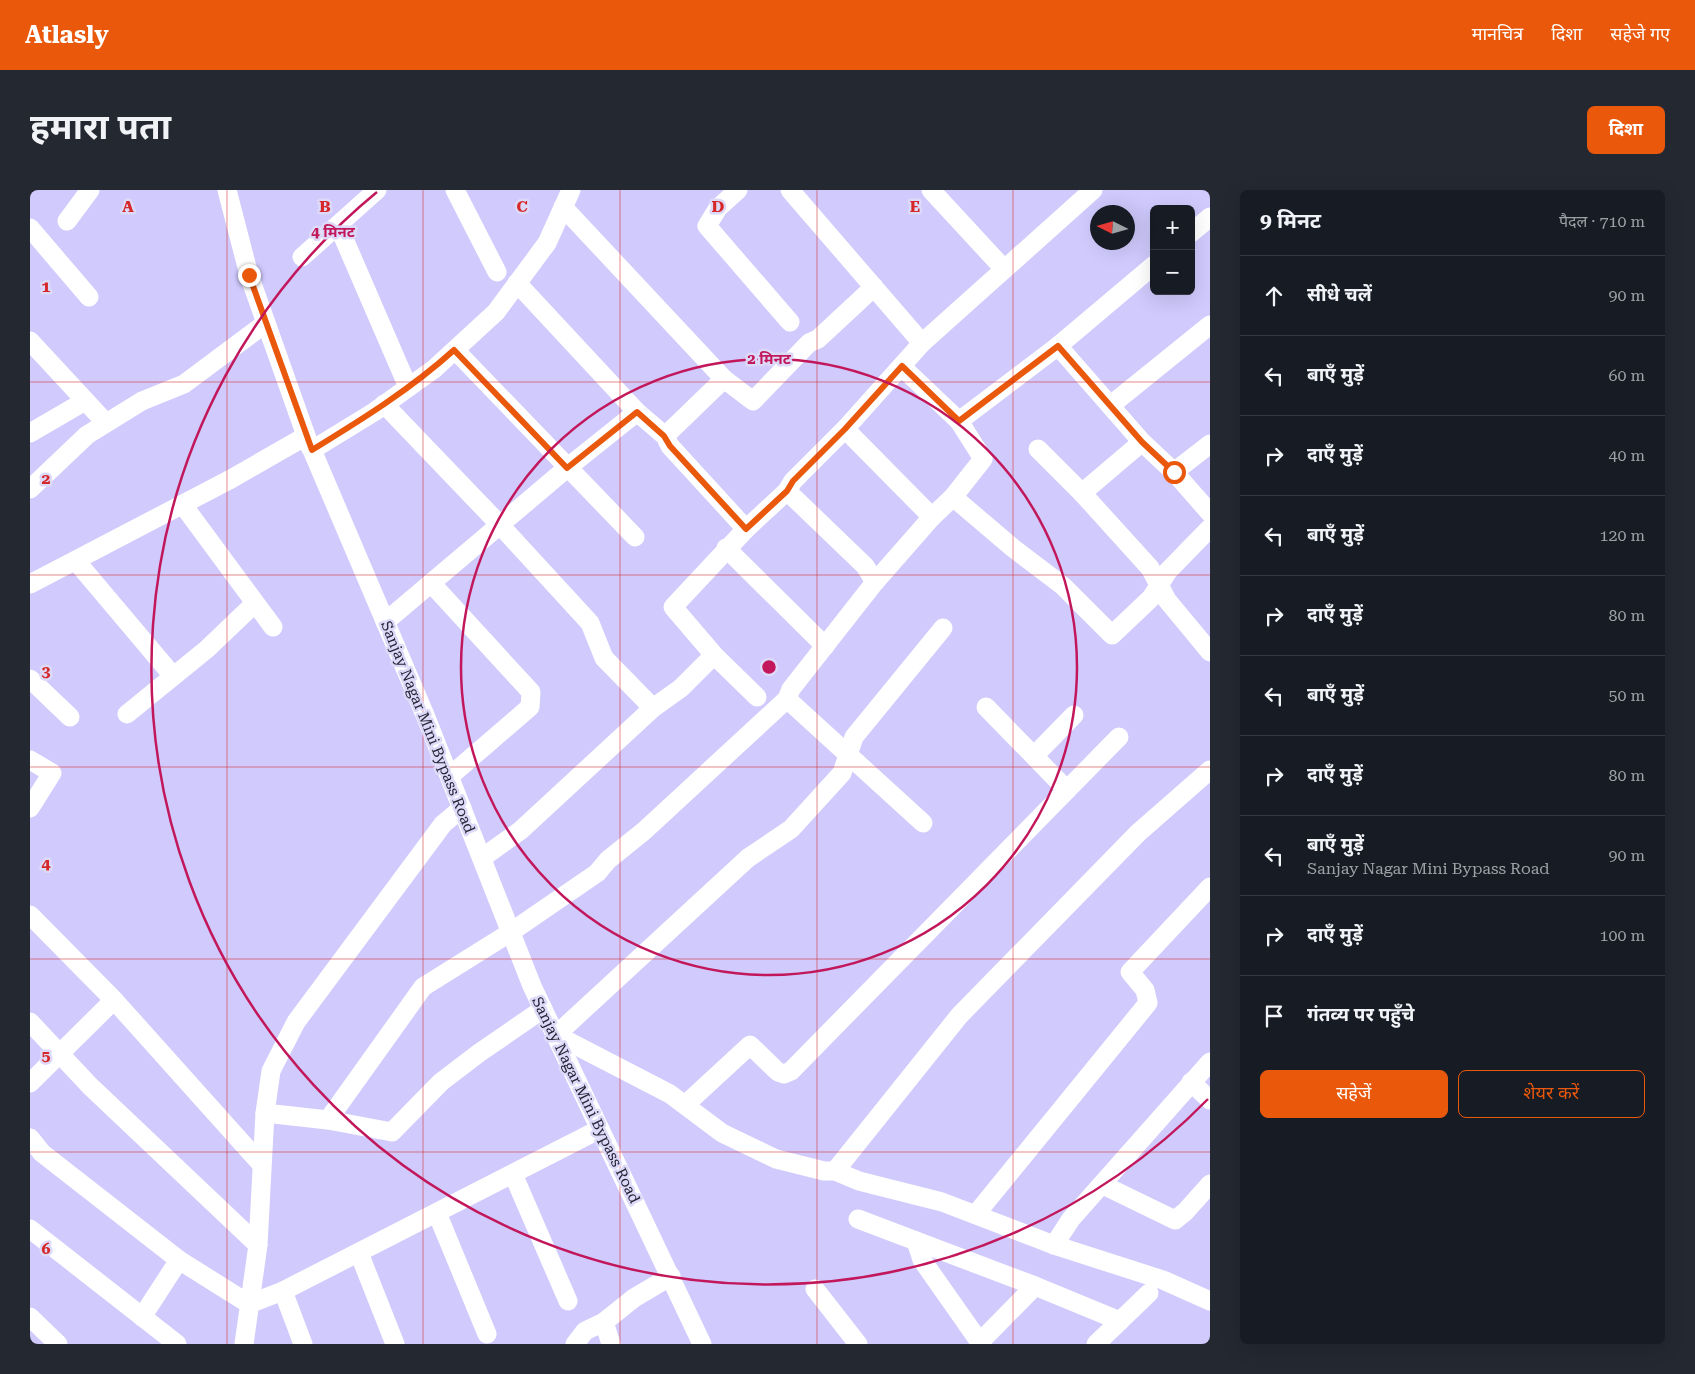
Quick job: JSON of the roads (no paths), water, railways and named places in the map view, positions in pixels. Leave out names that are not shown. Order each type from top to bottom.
[{"type":"street","points":[[67,221],[90,190]]},
{"type":"street","name":"Sanjay Nagar Mini Bypass Road","points":[[227,190],[249,275],[309,443],[425,715],[532,986],[702,1344]]},
{"type":"street","points":[[302,257],[376,190]]},
{"type":"street","points":[[455,190],[497,272]]},
{"type":"street","points":[[738,190],[718,208],[707,226],[790,322]]},
{"type":"street","points":[[790,190],[922,343]]},
{"type":"street","points":[[931,190],[1004,269]]},
{"type":"street","points":[[757,697],[714,655],[673,606],[726,548],[787,491],[793,481],[845,429],[922,343],[1093,190]]},
{"type":"street","points":[[30,584],[384,404],[434,369],[496,312],[547,243],[567,198],[724,379],[753,401],[809,343],[818,339],[874,287]]},
{"type":"street","points":[[1195,230],[1210,217]]},
{"type":"street","points":[[338,225],[408,387]]},
{"type":"street","points":[[30,228],[89,296]]},
{"type":"street","points":[[959,421],[1058,346],[1150,268]]},
{"type":"street","points":[[517,283],[637,412],[664,436],[670,446],[746,529]]},
{"type":"street","points":[[30,489],[87,435],[142,401],[184,384],[266,323]]},
{"type":"street","points":[[1111,405],[1210,325]]},
{"type":"street","points":[[30,341],[106,423]]},
{"type":"street","points":[[1058,346],[1142,442],[1174,472],[1210,513]]},
{"type":"street","points":[[454,350],[634,537]]},
{"type":"street","points":[[328,1120],[423,987],[511,932],[597,873],[608,860],[644,832],[787,699],[791,689],[875,582],[932,516],[954,497],[983,459],[959,421],[902,366]]},
{"type":"street","points":[[664,436],[724,379]]},
{"type":"street","points":[[30,433],[85,401]]},
{"type":"street","points":[[384,404],[500,525],[590,623],[604,658],[653,708]]},
{"type":"street","points":[[386,622],[567,468],[637,412]]},
{"type":"street","points":[[845,429],[932,516]]},
{"type":"street","points":[[1082,493],[1142,442]]},
{"type":"street","points":[[1174,472],[1210,444]]},
{"type":"street","points":[[1038,449],[1082,493],[1150,568],[1167,600],[1210,652]]},
{"type":"street","points":[[787,491],[865,566],[875,582]]},
{"type":"street","points":[[954,497],[1013,548],[1063,586],[1112,635],[1151,598],[1168,571],[1210,528]]},
{"type":"street","points":[[183,505],[273,627]]},
{"type":"street","points":[[726,548],[825,646]]},
{"type":"street","points":[[76,562],[173,676]]},
{"type":"street","points":[[432,583],[531,692],[530,707],[450,776]]},
{"type":"street","points":[[127,714],[207,648],[255,603]]},
{"type":"street","points":[[943,628],[854,737],[842,773],[791,829],[748,858],[556,1035],[670,1094],[722,1133],[776,1159],[824,1170],[835,1170],[859,1181],[942,1202],[1054,1245],[1163,1280],[1210,1301]]},
{"type":"street","points":[[482,858],[521,830],[653,708],[681,688],[714,655]]},
{"type":"street","points":[[30,679],[70,718]]},
{"type":"street","points":[[787,699],[923,822]]},
{"type":"street","points":[[986,707],[1067,790]]},
{"type":"street","points":[[1034,756],[1074,715]]},
{"type":"street","points":[[685,1105],[750,1045],[778,1072],[784,1074],[791,1071],[1119,737]]},
{"type":"street","points":[[30,760],[52,773],[30,808]]},
{"type":"street","points":[[835,1170],[959,1016],[1138,833],[1210,770]]},
{"type":"street","points":[[244,1344],[258,1245],[265,1112],[272,1071],[296,1022],[443,824],[462,808]]},
{"type":"street","points":[[976,1214],[1148,1003],[1145,990],[1130,972],[1210,888]]},
{"type":"street","points":[[30,915],[114,1000],[261,1164]]},
{"type":"street","points":[[30,1084],[114,1000]]},
{"type":"street","points":[[265,1112],[328,1120],[392,1132],[440,1082],[543,1009]]},
{"type":"street","points":[[30,1022],[90,1086],[258,1245]]},
{"type":"street","points":[[1054,1245],[1071,1219],[1210,1062]]},
{"type":"street","points":[[1192,1082],[1210,1100]]},
{"type":"street","points":[[249,1304],[284,1291],[600,1129]]},
{"type":"street","points":[[30,1138],[42,1153],[179,1260],[249,1304]]},
{"type":"street","points":[[513,1174],[568,1301]]},
{"type":"street","points":[[1102,1185],[1175,1220],[1185,1212],[1210,1184]]},
{"type":"street","points":[[437,1213],[487,1334]]},
{"type":"street","points":[[858,1219],[1035,1286],[1120,1322]]},
{"type":"street","points":[[30,1229],[177,1344]]},
{"type":"street","points":[[916,1241],[922,1260],[981,1343],[1035,1286]]},
{"type":"street","points":[[359,1253],[395,1344]]},
{"type":"street","points":[[142,1317],[179,1260]]},
{"type":"street","points":[[575,1344],[585,1331],[604,1322],[634,1298],[671,1276]]},
{"type":"street","points":[[816,1289],[858,1344]]},
{"type":"street","points":[[284,1291],[303,1344]]},
{"type":"street","points":[[1096,1344],[1149,1293]]},
{"type":"street","points":[[30,1317],[58,1344]]},
{"type":"street","points":[[604,1322],[611,1344]]}]
